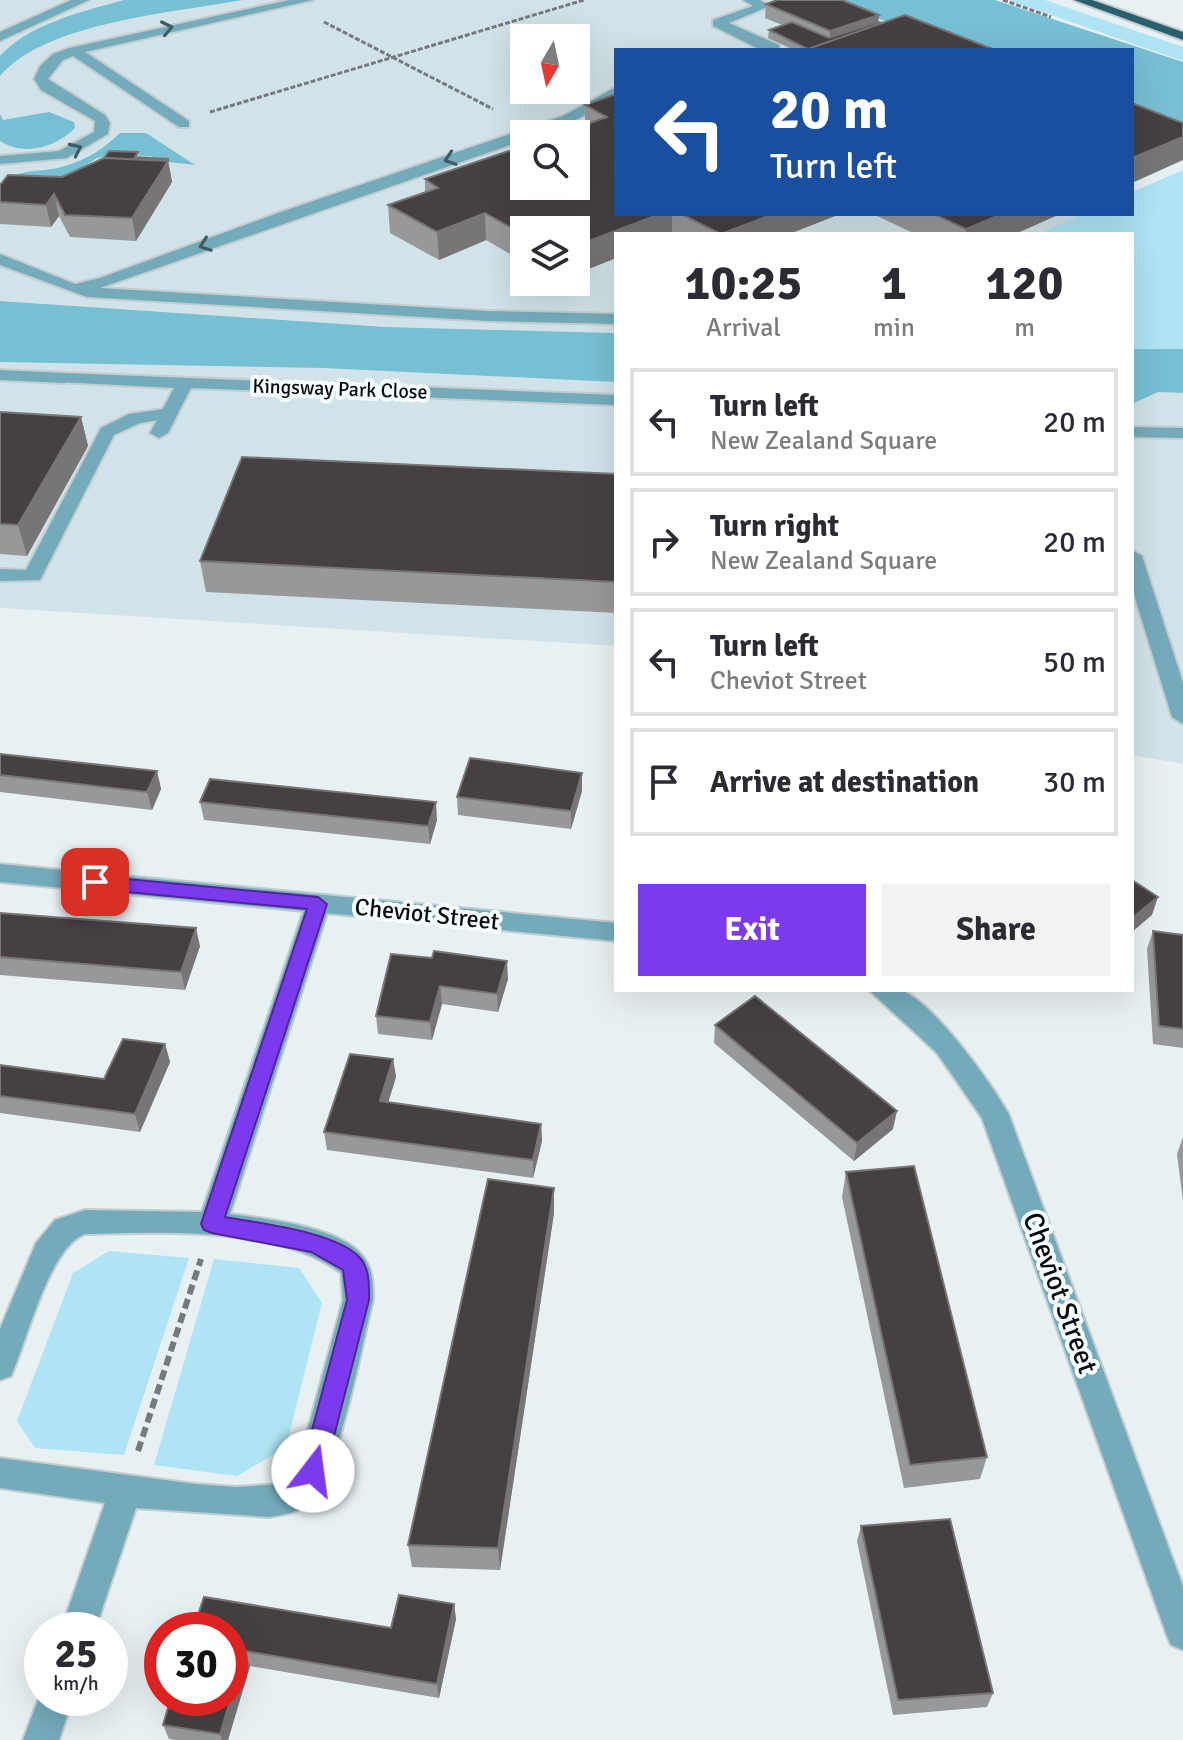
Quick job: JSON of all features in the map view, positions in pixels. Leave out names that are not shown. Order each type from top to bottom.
[{"type":"highway","points":[[1080,0],[1183,36]]},
{"type":"street","points":[[0,37],[37,17],[83,0]]},
{"type":"street","points":[[0,160],[62,155],[86,145],[101,134],[103,123],[100,118],[46,87],[41,79],[50,63],[74,51],[131,35],[307,0]]},
{"type":"street","points":[[749,0],[764,6],[718,23],[774,48]]},
{"type":"street","points":[[74,51],[182,123]]},
{"type":"street","points":[[562,120],[590,109],[606,94],[614,92]]},
{"type":"street","points":[[74,289],[105,282],[283,216],[510,139]]},
{"type":"street","points":[[0,259],[74,289],[106,295],[472,315],[614,319]]},
{"type":"street","name":"Kingsway Park Close","points":[[0,375],[614,400]]},
{"type":"street","points":[[159,433],[186,382]]},
{"type":"street","points":[[0,575],[33,576],[99,432],[135,418],[170,413]]},
{"type":"street","points":[[1134,432],[1183,433]]},
{"type":"street","points":[[1134,562],[1183,717]]},
{"type":"street","name":"Cheviot Street","points":[[0,873],[614,932]]},
{"type":"street","points":[[212,1224],[318,904]]},
{"type":"street","name":"Cheviot Street","points":[[885,992],[940,1034],[972,1076],[995,1115],[1183,1633]]},
{"type":"street","points":[[0,1366],[46,1252],[65,1229],[85,1222],[212,1224],[315,1243],[352,1264],[358,1280],[358,1300],[313,1471],[305,1486],[288,1499],[257,1502],[0,1473]]},
{"type":"street","points":[[84,1612],[126,1489]]},
{"type":"street","points":[[41,1740],[50,1716]]},
{"type":"path","points":[[182,123],[584,0]]},
{"type":"path","points":[[288,4],[395,57],[510,123]]},
{"type":"path","points":[[126,1489],[212,1224]]},
{"type":"shaded area","points":[[0,0],[928,0],[1022,48],[614,48],[614,216],[1079,216],[1043,232],[614,232],[614,333],[386,327],[0,301]]},
{"type":"shaded area","points":[[124,0],[242,0],[147,16],[79,32],[48,43],[21,58],[0,76],[0,56],[26,35],[58,20]]},
{"type":"shaded area","points":[[833,0],[995,0],[1183,62],[1183,143],[1134,123],[1134,48],[951,48]]},
{"type":"shaded area","points":[[1008,0],[1045,0],[1183,47],[1183,61]]},
{"type":"shaded area","points":[[49,112],[74,122],[75,128],[59,140],[40,148],[20,148],[0,141],[0,114],[3,120]]},
{"type":"shaded area","points":[[120,133],[146,133],[195,165],[150,160],[152,156],[117,155],[97,158],[66,178],[0,186],[24,172],[55,169],[81,160]]},
{"type":"shaded area","points":[[1183,170],[1183,349],[1134,349],[1134,232],[1042,232],[1078,216],[1134,216],[1134,191]]},
{"type":"shaded area","points":[[0,301],[386,327],[614,333],[614,382],[324,368],[0,362]]},
{"type":"shaded area","points":[[1134,349],[1183,349],[1183,393],[1158,392],[1134,403]]},
{"type":"shaded area","points":[[0,353],[614,372],[614,646],[0,608]]},
{"type":"shaded area","points":[[1134,388],[1183,390],[1183,764],[1134,755]]},
{"type":"shaded area","points":[[109,1251],[189,1258],[124,1455],[35,1448],[17,1421],[73,1273]]},
{"type":"shaded area","points":[[214,1259],[299,1268],[322,1303],[286,1447],[237,1476],[154,1465]]},
{"type":"building","points":[[777,0],[842,0],[879,15],[830,31],[766,4]]},
{"type":"building","points":[[905,15],[990,48],[810,48]]},
{"type":"building","points":[[792,22],[829,38],[882,23],[811,48],[769,30]]},
{"type":"building","points":[[614,95],[614,216],[655,216],[590,241],[590,216],[510,216],[510,227],[485,213],[437,232],[388,205],[438,188],[425,179],[510,151],[510,200],[590,200],[590,123],[607,117],[585,105]]},
{"type":"building","points":[[1134,104],[1183,123],[1183,137],[1134,157]]},
{"type":"building","points":[[109,151],[138,152],[135,157],[168,159],[104,158]]},
{"type":"building","points":[[104,158],[168,161],[132,218],[65,215],[54,194],[46,205],[0,202],[0,185],[8,175],[62,177]]},
{"type":"building","points":[[685,216],[768,216],[726,232],[717,232]]},
{"type":"building","points":[[938,216],[997,216],[966,229]]},
{"type":"building","points":[[0,412],[81,417],[18,525],[0,524]]},
{"type":"building","points":[[242,457],[614,474],[614,582],[200,561]]},
{"type":"building","points":[[0,754],[157,771],[147,792],[0,775]]},
{"type":"building","points":[[470,758],[582,773],[571,811],[457,797]]},
{"type":"building","points":[[210,779],[436,802],[428,826],[200,802]]},
{"type":"building","points":[[1134,881],[1158,897],[1134,916]]},
{"type":"building","points":[[0,913],[196,928],[181,972],[0,957]]},
{"type":"building","points":[[1153,931],[1183,935],[1183,1029],[1159,1026]]},
{"type":"building","points":[[434,951],[507,961],[497,994],[440,986],[430,1022],[376,1016],[391,954],[432,958]]},
{"type":"building","points":[[755,996],[897,1111],[857,1143],[715,1025]]},
{"type":"building","points":[[123,1039],[165,1044],[135,1114],[0,1096],[0,1065],[104,1079]]},
{"type":"building","points":[[350,1054],[393,1059],[380,1101],[541,1124],[533,1160],[324,1132]]},
{"type":"building","points":[[914,1166],[987,1457],[910,1465],[846,1172]]},
{"type":"building","points":[[488,1179],[554,1188],[498,1548],[408,1545]]},
{"type":"building","points":[[950,1519],[993,1693],[898,1700],[861,1526]]},
{"type":"building","points":[[399,1595],[454,1604],[437,1684],[248,1652],[248,1612],[199,1612],[204,1597],[391,1628]]},
{"type":"building","points":[[166,1716],[225,1716],[220,1734],[163,1725]]},
{"type":"route","points":[[95,882],[318,904],[212,1224],[275,1233],[315,1243],[352,1264],[358,1280],[358,1300],[313,1471]]}]
